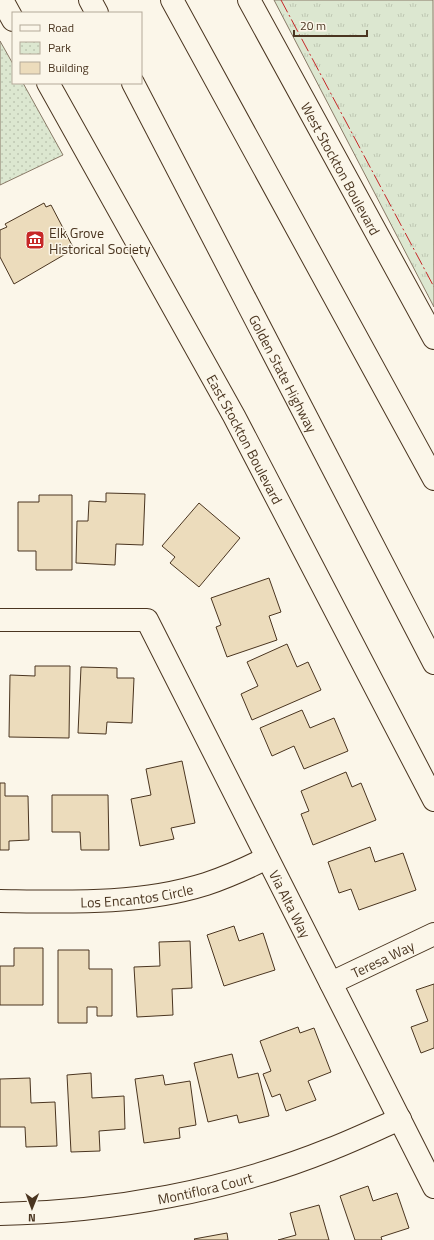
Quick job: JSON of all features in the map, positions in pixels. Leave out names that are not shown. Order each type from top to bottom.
[{"type":"main road","points":[[2,0],[12,18]]},
{"type":"main road","points":[[90,0],[96,12]]},
{"type":"main road","points":[[172,0],[434,479]]},
{"type":"main road","name":"West Stockton Boulevard","points":[[249,0],[434,338]]},
{"type":"main road","name":"East Stockton Boulevard","points":[[49,84],[234,416],[434,800]]},
{"type":"main road","name":"Golden State Highway","points":[[134,84],[434,663]]},
{"type":"main road","name":"Via Alta Way","points":[[0,620],[147,620],[434,1187]]},
{"type":"main road","name":"Los Encantos Circle","points":[[0,901],[80,902],[137,898],[205,884],[240,872],[268,858]]},
{"type":"main road","name":"Teresa Way","points":[[331,983],[434,934]]},
{"type":"main road","name":"Montiflora Court","points":[[0,1214],[64,1211],[132,1203],[200,1190],[265,1172],[330,1150],[400,1119]]},
{"type":"green space","points":[[274,0],[433,0],[434,307]]},
{"type":"green space","points":[[0,41],[12,62],[12,84],[24,84],[63,155],[0,185]]},
{"type":"building","name":"Elk Grove Historical Society","points":[[44,203],[46,207],[51,205],[74,249],[14,284],[0,257],[0,230],[7,227],[5,224]]},
{"type":"building","points":[[106,493],[145,494],[143,545],[116,544],[115,565],[76,563],[77,521],[88,521],[89,501],[106,502]]},
{"type":"building","points":[[39,495],[72,495],[72,570],[36,570],[36,551],[18,551],[18,502],[39,502]]},
{"type":"building","points":[[199,503],[240,538],[199,587],[170,563],[175,557],[162,546]]},
{"type":"building","points":[[269,578],[281,612],[269,616],[277,640],[227,657],[216,627],[221,625],[211,598]]},
{"type":"building","points":[[287,644],[297,667],[308,662],[321,690],[252,720],[241,694],[258,686],[247,662]]},
{"type":"building","points":[[35,666],[70,666],[69,738],[9,737],[10,675],[35,676]]},
{"type":"building","points":[[81,667],[117,668],[117,678],[134,678],[132,723],[107,722],[106,734],[78,733]]},
{"type":"building","points":[[302,710],[310,728],[334,718],[348,751],[304,769],[294,746],[272,756],[260,728]]},
{"type":"building","points":[[182,761],[195,823],[171,828],[174,839],[140,846],[131,799],[151,795],[146,769]]},
{"type":"building","points":[[346,772],[352,787],[361,783],[376,820],[313,845],[301,814],[309,811],[301,791]]},
{"type":"building","points":[[0,783],[5,783],[5,796],[28,796],[29,840],[9,841],[9,850],[0,850]]},
{"type":"building","points":[[52,795],[108,795],[109,850],[81,850],[80,832],[52,832]]},
{"type":"building","points":[[370,847],[375,862],[403,853],[416,890],[359,910],[351,889],[339,893],[328,862]]},
{"type":"building","points":[[234,926],[239,941],[263,933],[275,970],[224,986],[207,935]]},
{"type":"building","points":[[190,941],[192,988],[172,989],[173,1015],[137,1017],[134,967],[160,966],[159,942]]},
{"type":"building","points":[[14,948],[43,948],[43,1005],[0,1005],[0,966],[14,966]]},
{"type":"building","points":[[58,950],[89,950],[89,969],[112,969],[112,1016],[97,1016],[97,1007],[87,1007],[87,1023],[58,1023]]},
{"type":"building","points":[[434,984],[434,1048],[421,1053],[411,1027],[428,1021],[416,990]]},
{"type":"building","points":[[298,1027],[300,1033],[314,1028],[331,1072],[308,1081],[316,1100],[286,1111],[280,1094],[272,1097],[263,1074],[271,1071],[260,1041]]},
{"type":"building","points":[[232,1054],[238,1078],[258,1073],[269,1116],[239,1123],[237,1115],[208,1122],[194,1063]]},
{"type":"building","points":[[91,1073],[92,1098],[124,1096],[125,1129],[99,1131],[100,1151],[71,1152],[67,1075]]},
{"type":"building","points":[[163,1075],[165,1085],[190,1081],[196,1125],[179,1128],[180,1138],[144,1143],[135,1079]]},
{"type":"building","points":[[30,1078],[31,1103],[55,1102],[57,1146],[26,1147],[25,1127],[0,1127],[0,1079]]},
{"type":"building","points":[[368,1186],[373,1201],[397,1193],[409,1228],[381,1237],[382,1240],[355,1240],[340,1196]]},
{"type":"building","points":[[319,1205],[329,1240],[278,1240],[296,1235],[290,1213]]},
{"type":"building","points":[[227,1233],[228,1240],[194,1239]]},
{"type":"power","points":[[281,0],[434,287]]},
{"type":"place","name":"Elk Grove Historical Society","points":[[35,240]]}]
